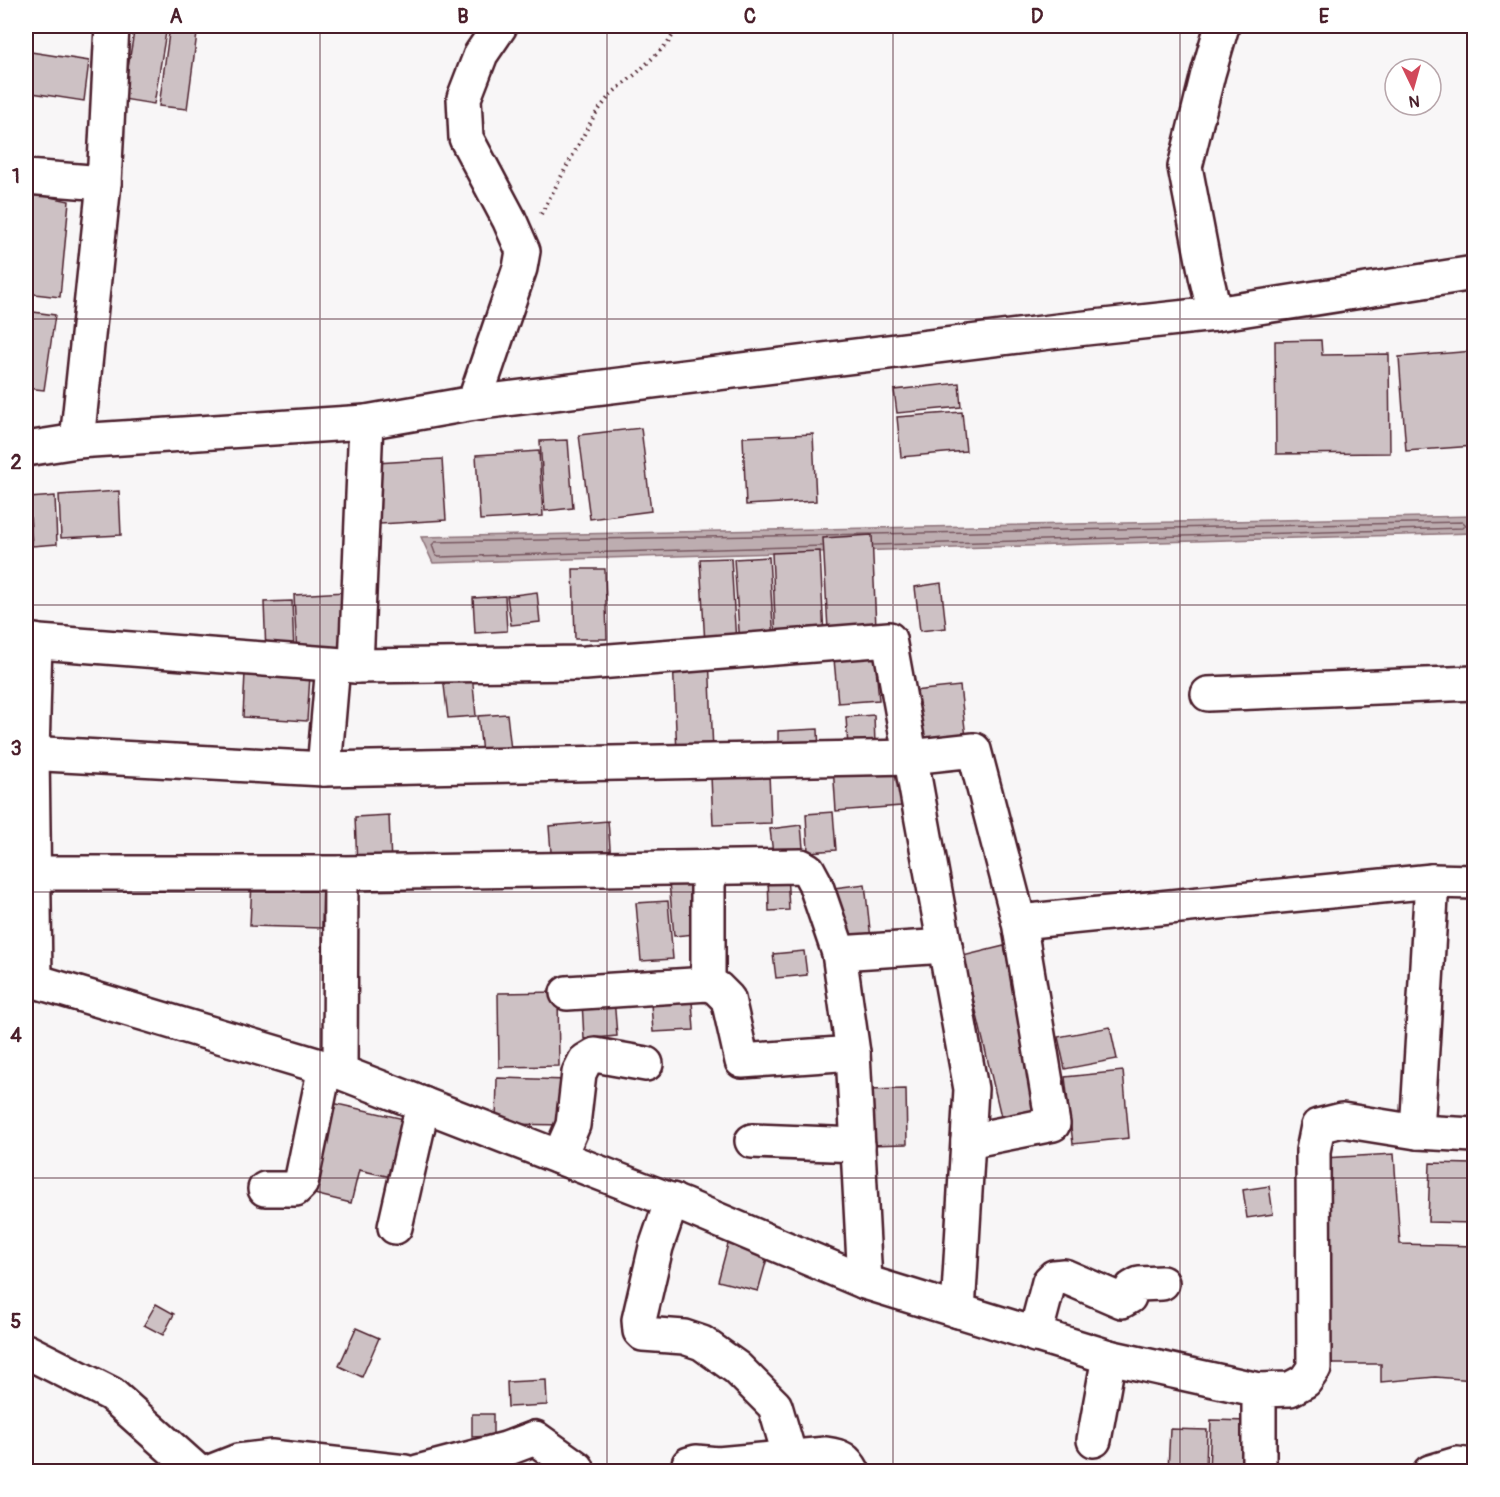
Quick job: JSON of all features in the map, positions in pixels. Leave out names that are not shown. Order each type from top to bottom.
[{"type":"street","points":[[76,441],[104,183],[112,26]]},
{"type":"street","points":[[474,404],[520,268],[523,251],[509,219],[466,138],[464,98],[481,54],[500,26]]},
{"type":"street","points":[[1215,314],[1185,167],[1222,26]]},
{"type":"street","points":[[26,177],[104,183]]},
{"type":"street","points":[[26,449],[76,441],[366,422],[474,404],[1058,331],[1215,314],[1474,273]]},
{"type":"street","points":[[324,769],[345,666],[366,422]]},
{"type":"street","points":[[958,1311],[971,1089],[889,639],[585,663],[345,666],[30,641],[31,981],[333,1070],[672,1200],[865,1282],[958,1311],[1035,1335],[1109,1358],[1259,1390],[1290,1389],[1305,1381],[1314,1368],[1313,1151],[1318,1126],[1342,1120],[1417,1132],[1474,1135]]},
{"type":"street","points":[[1208,694],[1474,683]]},
{"type":"street","points":[[29,753],[324,769],[910,757],[974,750],[1019,922],[1053,1124],[968,1141]]},
{"type":"street","points":[[30,873],[341,873],[801,866],[808,870],[815,883],[839,953],[853,1053],[865,1282]]},
{"type":"street","points":[[708,984],[710,867]]},
{"type":"street","points":[[265,1189],[295,1189],[301,1182],[333,1070],[341,873]]},
{"type":"street","points":[[1019,922],[1432,881],[1474,882]]},
{"type":"street","points":[[1417,1132],[1432,881]]},
{"type":"street","points":[[839,953],[945,946]]},
{"type":"street","points":[[567,993],[708,984],[717,988],[728,999],[742,1061],[853,1053]]},
{"type":"street","points":[[559,1157],[573,1125],[579,1073],[585,1061],[596,1055],[646,1064]]},
{"type":"street","points":[[395,1227],[423,1104]]},
{"type":"street","points":[[752,1141],[858,1145]]},
{"type":"street","points":[[672,1200],[656,1247],[639,1320],[640,1331],[643,1334],[684,1337],[702,1343],[737,1368],[775,1406],[790,1457]]},
{"type":"street","points":[[1035,1335],[1049,1282],[1054,1277],[1064,1276],[1122,1301],[1129,1297],[1132,1288],[1139,1284],[1162,1283]]},
{"type":"street","points":[[26,1351],[111,1394],[198,1472]]},
{"type":"street","points":[[1094,1440],[1109,1358]]},
{"type":"street","points":[[1259,1390],[1259,1472]]},
{"type":"street","points":[[418,1472],[506,1449],[535,1438],[577,1468]]},
{"type":"street","points":[[688,1472],[690,1464],[696,1462],[718,1464],[826,1454],[838,1456],[848,1462],[853,1472]]},
{"type":"street","points":[[210,1472],[238,1461],[271,1457],[405,1472]]},
{"type":"street","points":[[1430,1472],[1457,1464],[1474,1466]]},
{"type":"path","points":[[523,251],[594,116],[611,94],[637,74],[668,43],[678,26]]},
{"type":"water","points":[[1474,516],[1474,533],[433,563],[421,537]]},
{"type":"building","points":[[135,26],[167,26],[154,104],[123,99]]},
{"type":"building","points":[[170,26],[198,26],[187,109],[159,106]]},
{"type":"building","points":[[31,52],[89,61],[84,101],[26,92]]},
{"type":"building","points":[[26,192],[69,201],[60,297],[26,293]]},
{"type":"building","points":[[26,311],[55,315],[44,390],[26,388]]},
{"type":"building","points":[[1321,340],[1322,355],[1389,354],[1390,453],[1276,454],[1275,341]]},
{"type":"building","points":[[1474,351],[1474,446],[1406,451],[1399,357]]},
{"type":"building","points":[[959,383],[961,407],[897,413],[894,390]]},
{"type":"building","points":[[962,412],[966,451],[901,457],[897,417]]},
{"type":"building","points":[[641,428],[651,511],[590,519],[579,435]]},
{"type":"building","points":[[813,434],[816,501],[746,505],[743,437]]},
{"type":"building","points":[[568,440],[573,508],[545,511],[540,441]]},
{"type":"building","points":[[539,451],[543,516],[480,520],[476,455]]},
{"type":"building","points":[[442,459],[446,520],[380,524],[376,463]]},
{"type":"building","points":[[119,491],[121,535],[61,538],[59,495]]},
{"type":"building","points":[[55,496],[57,544],[32,546],[29,498]]},
{"type":"building","points":[[872,535],[876,628],[828,630],[823,538]]},
{"type":"building","points":[[820,551],[824,638],[776,641],[772,553]]},
{"type":"building","points":[[1468,554],[1474,554],[1474,638],[1472,638]]},
{"type":"building","points":[[769,557],[774,643],[740,645],[734,559]]},
{"type":"building","points":[[731,558],[736,643],[705,644],[700,559]]},
{"type":"building","points":[[573,569],[605,569],[607,639],[575,639]]},
{"type":"building","points":[[941,583],[946,628],[920,631],[915,587]]},
{"type":"building","points":[[345,592],[348,655],[297,657],[294,595]]},
{"type":"building","points":[[537,592],[540,622],[511,625],[507,596]]},
{"type":"building","points":[[505,596],[507,631],[475,633],[473,598]]},
{"type":"building","points":[[292,601],[294,652],[266,653],[264,602]]},
{"type":"building","points":[[874,645],[879,700],[838,703],[833,648]]},
{"type":"building","points":[[709,656],[713,752],[677,754],[673,658]]},
{"type":"building","points":[[245,672],[310,676],[307,721],[243,717]]},
{"type":"building","points":[[472,674],[476,716],[448,718],[443,677]]},
{"type":"building","points":[[960,686],[967,746],[911,752],[904,692]]},
{"type":"building","points":[[507,714],[511,750],[482,753],[478,716]]},
{"type":"building","points":[[874,715],[875,745],[848,747],[846,717]]},
{"type":"building","points":[[818,729],[819,756],[778,757],[778,731]]},
{"type":"building","points":[[897,761],[901,806],[836,811],[833,766]]},
{"type":"building","points":[[769,774],[771,823],[713,825],[711,776]]},
{"type":"building","points":[[833,812],[836,850],[808,852],[806,814]]},
{"type":"building","points":[[389,815],[391,864],[357,865],[355,817]]},
{"type":"building","points":[[608,821],[611,861],[552,865],[549,826]]},
{"type":"building","points":[[801,825],[804,859],[774,862],[770,829]]},
{"type":"building","points":[[787,872],[789,910],[769,911],[768,873]]},
{"type":"building","points":[[700,879],[706,933],[674,936],[669,882]]},
{"type":"building","points":[[252,880],[323,882],[322,928],[250,926]]},
{"type":"building","points":[[865,884],[871,939],[841,943],[834,888]]},
{"type":"building","points":[[668,901],[673,959],[641,961],[636,903]]},
{"type":"building","points":[[1004,946],[1045,1114],[1003,1125],[963,956]]},
{"type":"building","points":[[804,951],[807,975],[776,978],[773,954]]},
{"type":"building","points":[[558,992],[559,1066],[499,1067],[498,993]]},
{"type":"building","points":[[614,998],[617,1036],[584,1039],[582,1001]]},
{"type":"building","points":[[692,1001],[694,1030],[653,1032],[651,1003]]},
{"type":"building","points":[[1110,1027],[1117,1059],[1065,1069],[1058,1037]]},
{"type":"building","points":[[1123,1071],[1129,1138],[1073,1144],[1065,1077]]},
{"type":"building","points":[[497,1078],[568,1080],[568,1125],[496,1124]]},
{"type":"building","points":[[906,1089],[907,1144],[868,1145],[867,1090]]},
{"type":"building","points":[[328,1102],[413,1121],[400,1179],[359,1170],[351,1203],[306,1192]]},
{"type":"building","points":[[1394,1154],[1400,1244],[1474,1246],[1474,1380],[1435,1377],[1381,1382],[1381,1364],[1331,1364],[1323,1158]]},
{"type":"building","points":[[1430,1163],[1474,1164],[1474,1223],[1428,1222]]},
{"type":"building","points":[[1269,1186],[1273,1214],[1247,1218],[1243,1190]]},
{"type":"building","points":[[728,1244],[768,1255],[758,1291],[718,1281]]},
{"type":"building","points":[[156,1304],[174,1314],[163,1335],[144,1325]]},
{"type":"building","points":[[356,1328],[379,1338],[362,1377],[339,1366]]},
{"type":"building","points":[[546,1380],[547,1405],[508,1407],[507,1382]]},
{"type":"building","points":[[472,1414],[493,1414],[493,1436],[472,1437]]},
{"type":"building","points":[[1211,1420],[1250,1421],[1248,1472],[1209,1472]]},
{"type":"building","points":[[1170,1429],[1207,1430],[1206,1471],[1168,1470]]},
{"type":"building","points":[[1129,1466],[1175,1471],[1175,1472],[1129,1472]]}]
